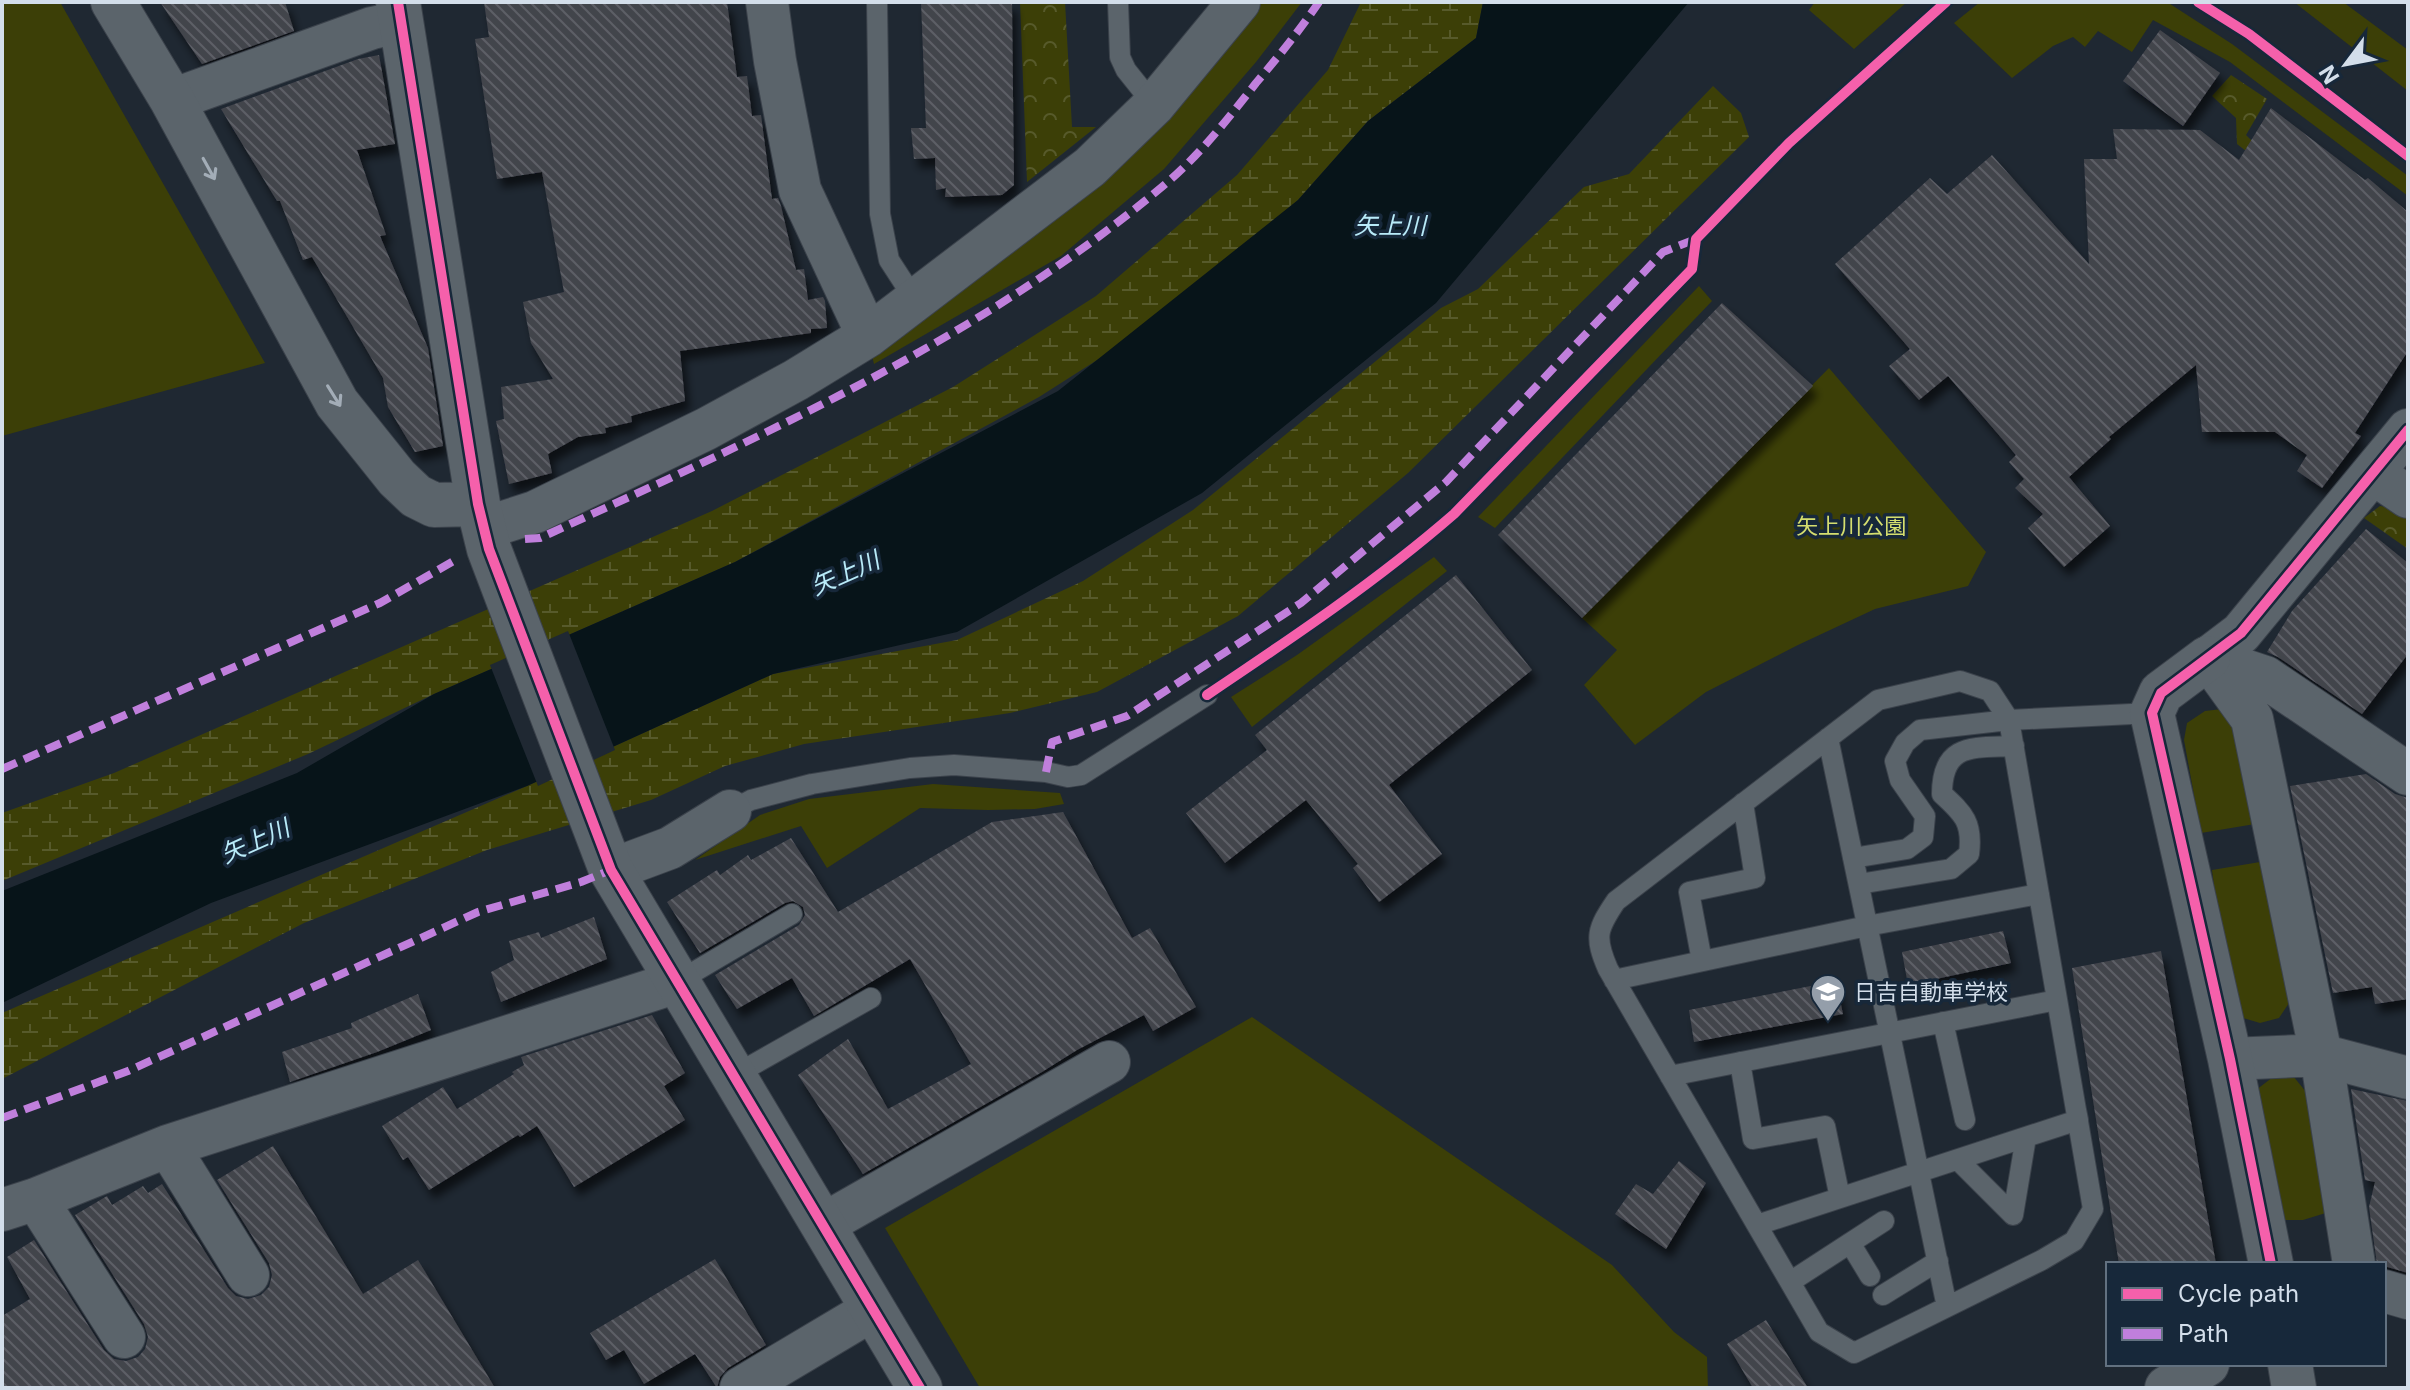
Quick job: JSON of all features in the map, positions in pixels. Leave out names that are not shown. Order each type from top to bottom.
[{"type":"street","points":[[113,2],[172,100],[337,403],[397,478],[416,496],[486,531],[535,512],[706,429],[868,336],[1090,167],[1154,105],[1239,2]]},
{"type":"street","points":[[767,2],[800,190],[868,336]]},
{"type":"street","points":[[172,100],[372,28],[400,12],[486,531],[607,862],[920,1388]]},
{"type":"street","points":[[2271,1262],[2230,1059],[2152,713],[2161,693],[2241,633],[2408,430]]},
{"type":"street","points":[[2373,473],[2408,497]]},
{"type":"street","points":[[2208,658],[2265,677],[2408,774]]},
{"type":"street","points":[[2208,658],[2252,719],[2321,1055],[2354,1262]]},
{"type":"street","points":[[607,862],[670,848],[730,811]]},
{"type":"street","points":[[124,1337],[19,1204],[168,1146],[677,982]]},
{"type":"street","points":[[2230,1059],[2321,1055],[2408,1078]]},
{"type":"street","points":[[824,1224],[1109,1062]]},
{"type":"street","points":[[168,1146],[248,1275]]},
{"type":"street","points":[[2386,1292],[2408,1298]]},
{"type":"street","points":[[741,1388],[872,1310]]},
{"type":"street","points":[[2167,1388],[2204,1366]]},
{"type":"street","points":[[2290,1366],[2294,1388]]},
{"type":"lane","points":[[877,2],[880,214],[889,260],[915,300]]},
{"type":"lane","points":[[1118,2],[1120,57],[1126,70],[1154,105]]},
{"type":"lane","points":[[2009,720],[2078,1120],[2093,1209],[2074,1241],[1854,1353],[1819,1332],[1599,950],[1598,927],[1616,901],[1878,700],[1960,681],[1990,691],[2009,720],[2014,746],[2078,1120]]},
{"type":"lane","points":[[730,811],[751,800],[812,784],[910,768],[954,765],[1046,772],[1068,777],[1081,775],[1207,695]]},
{"type":"lane","points":[[1853,858],[1907,849],[1923,837],[1925,816],[1915,797],[1900,780],[1895,761],[1905,743],[1920,730],[2009,720],[2152,713]]},
{"type":"lane","points":[[1828,738],[1947,1307]]},
{"type":"lane","points":[[1859,884],[1951,869],[1969,854],[1971,834],[1962,813],[1942,794],[1942,774],[1954,757],[1968,748],[2014,746]]},
{"type":"lane","points":[[1702,961],[1689,892],[1755,878],[1743,803]]},
{"type":"lane","points":[[1614,980],[1867,926],[2039,894]]},
{"type":"lane","points":[[677,982],[792,914]]},
{"type":"lane","points":[[733,1076],[871,998]]},
{"type":"lane","points":[[1670,1076],[2057,1000]]},
{"type":"lane","points":[[1943,1022],[1965,1120]]},
{"type":"lane","points":[[1740,1062],[1753,1139],[1825,1126],[1840,1198]]},
{"type":"lane","points":[[1757,1225],[2078,1120]]},
{"type":"lane","points":[[1958,1160],[2013,1215],[2026,1137]]},
{"type":"lane","points":[[1790,1282],[1884,1221]]},
{"type":"lane","points":[[1850,1243],[1870,1276]]},
{"type":"lane","points":[[1883,1295],[1938,1261]]},
{"type":"green space","points":[[2,2],[60,2],[265,363],[2,436]]},
{"type":"green space","points":[[1020,2],[1065,2],[1072,127],[1096,127],[1027,182]]},
{"type":"green space","points":[[1261,2],[1302,2],[1256,62],[1164,169],[1061,256],[874,364],[872,356],[1024,242],[1151,137]]},
{"type":"green space","points":[[1361,2],[1483,2],[1476,38],[1368,121],[1298,200],[1163,318],[1039,397],[735,562],[434,694],[308,754],[2,881],[2,813],[114,773],[712,511],[953,387],[1096,296],[1237,175],[1328,70]]},
{"type":"green space","points":[[1815,2],[1907,2],[1854,49],[1809,10]]},
{"type":"green space","points":[[1980,2],[2167,2],[2232,44],[2408,176],[2408,196],[2230,62],[2153,20],[2132,52],[2098,31],[2085,47],[2073,37],[2053,46],[2012,78],[1954,23]]},
{"type":"green space","points":[[2294,2],[2343,2],[2408,50],[2408,91]]},
{"type":"green space","points":[[2231,75],[2267,99],[2246,135],[2254,143],[2246,151],[2237,144],[2236,118],[2212,96]]},
{"type":"green space","points":[[1713,86],[1741,113],[1749,137],[1408,473],[1238,616],[1097,692],[1010,713],[804,744],[725,766],[651,800],[487,850],[304,923],[2,1079],[2,1013],[527,786],[773,674],[957,640],[1083,581],[1193,510],[1441,308],[1478,289],[1584,187],[1629,174]]},
{"type":"green space","points":[[1699,286],[1712,301],[1495,528],[1478,517]]},
{"type":"green space","name":"矢上川公園","points":[[1829,368],[1986,552],[1968,586],[1875,609],[1798,645],[1706,692],[1635,745],[1584,685],[1617,650],[1582,618]]},
{"type":"green space","points":[[2380,506],[2400,509],[2408,516],[2408,549],[2364,518]]},
{"type":"green space","points":[[1434,557],[1447,571],[1252,727],[1231,697],[1297,655]]},
{"type":"green space","points":[[2222,709],[2239,722],[2255,824],[2201,833],[2184,740],[2187,723],[2205,711]]},
{"type":"green space","points":[[933,784],[1060,793],[1064,804],[1035,809],[920,808],[827,868],[801,826],[695,860],[760,815],[809,799]]},
{"type":"green space","points":[[2266,861],[2291,1000],[2279,1018],[2260,1023],[2240,1017],[2229,1001],[2212,870]]},
{"type":"green space","points":[[1252,1017],[1612,1265],[1674,1332],[1707,1357],[1708,1388],[980,1388],[885,1228]]},
{"type":"green space","points":[[2293,1076],[2311,1098],[2329,1212],[2303,1220],[2279,1220],[2256,1090],[2273,1077]]},
{"type":"water","name":"矢上川","points":[[1483,2],[1689,2],[1436,303],[1202,493],[957,632],[773,674],[527,786],[211,903],[2,1003],[2,891],[297,773],[434,694],[735,562],[1058,391],[1298,200],[1368,121],[1476,38]]},
{"type":"pier","points":[[568,631],[615,750],[538,786],[490,665]]},
{"type":"building","points":[[160,2],[285,2],[294,31],[202,64]]},
{"type":"building","points":[[484,2],[727,2],[737,77],[747,76],[752,116],[761,115],[772,199],[778,198],[781,206],[796,270],[804,269],[808,300],[823,297],[825,301],[827,328],[811,329],[811,333],[680,351],[685,401],[631,416],[632,422],[605,428],[606,433],[578,437],[548,454],[552,473],[509,484],[496,421],[504,419],[501,387],[553,379],[531,343],[523,302],[564,292],[542,172],[497,179],[475,39],[489,37]]},
{"type":"building","points":[[921,2],[1012,2],[1014,185],[1002,195],[945,197],[946,188],[936,190],[935,158],[914,159],[911,128],[926,128]]},
{"type":"building","points":[[2160,30],[2220,73],[2183,126],[2123,81]]},
{"type":"building","points":[[379,55],[395,144],[357,150],[386,235],[380,236],[428,348],[443,446],[415,452],[388,407],[383,378],[312,257],[303,260],[280,201],[277,201],[221,109],[358,59]]},
{"type":"building","points":[[2271,108],[2365,180],[2368,178],[2408,212],[2408,351],[2355,433],[2361,436],[2322,488],[2297,471],[2307,455],[2275,432],[2202,432],[2196,365],[2109,437],[2111,439],[2069,477],[2110,526],[2064,567],[2028,528],[2043,514],[2015,488],[2024,479],[2009,462],[2016,455],[1948,376],[1919,400],[1889,366],[1910,349],[1835,264],[1930,178],[1947,194],[1992,155],[2089,264],[2084,159],[2117,159],[2113,129],[2200,130],[2239,160]]},
{"type":"building","points":[[1722,303],[1813,386],[1582,618],[1498,535]]},
{"type":"building","points":[[2366,529],[2408,563],[2408,654],[2362,714],[2267,652],[2292,611]]},
{"type":"building","points":[[1456,575],[1532,670],[1389,785],[1442,854],[1379,902],[1353,868],[1358,864],[1306,800],[1225,863],[1186,813],[1267,750],[1255,735]]},
{"type":"building","points":[[2366,774],[2395,794],[2408,798],[2408,999],[2375,1004],[2372,987],[2333,993],[2290,786]]},
{"type":"building","points":[[1063,812],[1132,938],[1150,928],[1196,1007],[1153,1031],[1144,1015],[1077,1050],[863,1174],[798,1075],[848,1039],[888,1109],[971,1064],[910,959],[814,1016],[792,978],[737,1009],[715,975],[799,925],[805,915],[803,907],[793,901],[785,903],[700,953],[667,902],[717,870],[720,875],[748,855],[751,860],[791,838],[838,912],[992,822]]},
{"type":"building","points":[[594,917],[607,959],[501,1002],[491,972],[514,960],[509,941],[539,932],[541,938]]},
{"type":"building","points":[[2003,931],[2011,963],[1908,985],[1902,952]]},
{"type":"building","points":[[2161,951],[2216,1262],[2119,1262],[2072,968]]},
{"type":"building","points":[[1836,981],[1843,1014],[1694,1042],[1689,1010]]},
{"type":"building","points":[[418,994],[431,1030],[290,1082],[282,1052],[352,1028],[351,1023]]},
{"type":"building","points":[[652,1015],[685,1073],[664,1086],[685,1120],[574,1187],[537,1126],[429,1190],[408,1157],[403,1160],[382,1126],[443,1087],[457,1109],[514,1074],[512,1072],[524,1065],[521,1057]]},
{"type":"building","points":[[2351,1089],[2408,1101],[2408,1273],[2386,1267],[2386,1262],[2377,1262],[2369,1207],[2375,1182],[2365,1180]]},
{"type":"building","points":[[273,1146],[363,1294],[418,1260],[495,1388],[2,1388],[2,1316],[30,1299],[7,1257],[34,1240],[104,1350],[114,1359],[126,1361],[138,1357],[145,1349],[148,1337],[144,1324],[75,1215],[107,1196],[112,1205],[143,1186],[148,1193],[162,1184],[228,1288],[236,1296],[248,1299],[261,1295],[269,1287],[272,1275],[269,1263],[217,1180]]},
{"type":"building","points":[[1679,1161],[1706,1183],[1666,1249],[1615,1214],[1636,1184],[1653,1194]]},
{"type":"building","points":[[715,1259],[766,1345],[728,1368],[720,1377],[717,1388],[695,1354],[644,1384],[624,1350],[606,1360],[590,1333]]},
{"type":"building","points":[[1766,1320],[1808,1388],[1753,1388],[1727,1344]]},
{"type":"marked path","points":[[525,539],[540,538],[703,463],[864,383],[942,339],[1092,242],[1188,163],[1235,110],[1319,2]]},
{"type":"marked path","points":[[1046,772],[1052,742],[1127,716],[1301,603],[1446,482],[1663,252],[1696,239]]},
{"type":"marked path","points":[[2,769],[380,603],[459,558]]},
{"type":"marked path","points":[[2,1118],[128,1071],[478,912],[581,882],[611,870]]},
{"type":"cycle path","points":[[398,2],[478,504],[489,549],[611,870],[920,1388]]},
{"type":"cycle path","points":[[1207,695],[1364,586],[1454,514],[1692,269],[1696,239],[1789,143],[1946,2]]},
{"type":"cycle path","points":[[2198,2],[2249,34],[2408,156]]},
{"type":"cycle path","points":[[2271,1262],[2230,1059],[2152,713],[2161,693],[2241,633],[2408,430]]},
{"type":"place","name":"日吉自動車学校","points":[[1828,1023]]}]
